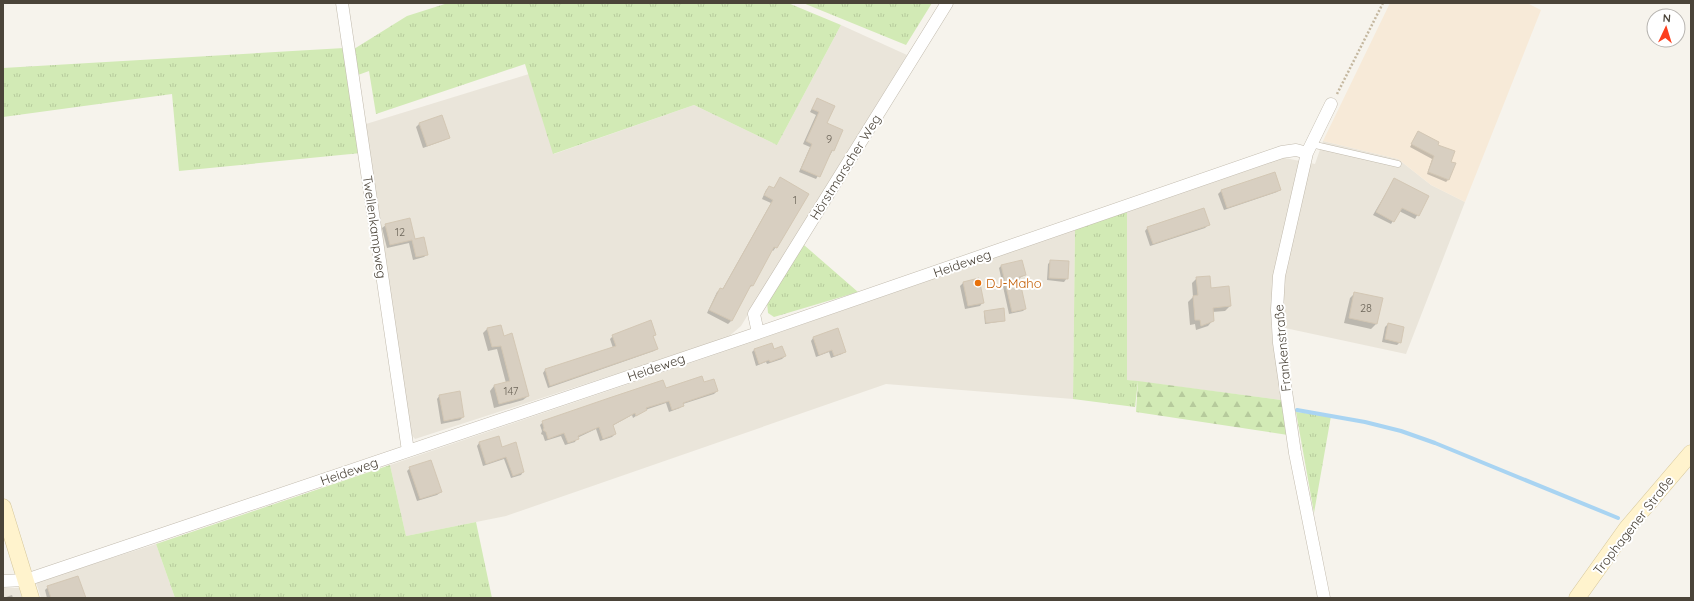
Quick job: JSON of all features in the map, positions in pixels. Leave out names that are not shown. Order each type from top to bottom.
[{"type":"street","name":"Twellenkampweg","points":[[342,3],[408,451]]},
{"type":"street","name":"Hörstmarscher Weg","points":[[758,333],[754,314],[946,3]]},
{"type":"street","name":"Frankenstraße","points":[[1324,598],[1295,453],[1279,343],[1277,310],[1279,276],[1309,149],[1331,104]]},
{"type":"street","name":"Heideweg","points":[[3,581],[26,580],[758,333],[1282,152],[1309,149]]},
{"type":"street","name":"Trophagener Straße","points":[[1577,598],[1627,528],[1691,453]]},
{"type":"street","points":[[3,507],[31,598]]},
{"type":"lane","points":[[1309,149],[1398,164]]},
{"type":"path","points":[[1331,104],[1383,3]]},
{"type":"shaded area","points":[[1390,3],[1527,3],[1541,10],[1465,202],[1431,185],[1398,159],[1323,141]]},
{"type":"shaded area","points":[[841,25],[907,55],[741,326],[727,338],[415,439],[410,433],[366,124],[529,74],[554,154],[694,105],[777,145]]},
{"type":"shaded area","points":[[1323,141],[1398,159],[1431,185],[1465,202],[1406,354],[1271,325],[1281,400],[1127,380],[1127,212],[1280,157],[1315,164]]},
{"type":"shaded area","points":[[1075,229],[1073,399],[886,384],[506,516],[406,536],[390,465],[758,340]]},
{"type":"shaded area","points":[[156,544],[175,598],[41,598],[36,582]]},
{"type":"shaded area","points":[[3,588],[19,588],[22,598],[3,598]]},
{"type":"green space","points":[[448,3],[788,3],[841,25],[777,145],[694,105],[553,154],[525,64],[376,114],[369,71],[358,75],[354,49],[407,16]]},
{"type":"green space","points":[[803,3],[932,3],[906,45]]},
{"type":"green space","points":[[344,48],[361,153],[179,171],[172,94],[3,117],[3,68]]},
{"type":"green space","points":[[1127,212],[1127,380],[1138,381],[1135,407],[1073,399],[1075,229]]},
{"type":"green space","points":[[804,245],[858,292],[774,317],[768,313],[767,302]]},
{"type":"green space","points":[[1138,381],[1281,400],[1288,435],[1136,412]]},
{"type":"green space","points":[[1296,412],[1331,416],[1314,513]]},
{"type":"green space","points":[[390,465],[406,536],[476,522],[492,598],[175,598],[156,544]]},
{"type":"building","points":[[817,98],[835,106],[827,123],[843,130],[820,177],[801,169],[812,144],[806,141],[819,112],[812,109]]},
{"type":"building","points":[[442,115],[450,138],[427,146],[419,123]]},
{"type":"building","points":[[1418,131],[1439,142],[1438,145],[1455,151],[1451,162],[1456,163],[1449,180],[1428,172],[1434,156],[1411,144]]},
{"type":"building","points":[[1275,172],[1281,190],[1227,208],[1221,190]]},
{"type":"building","points":[[780,177],[809,194],[777,248],[774,247],[753,286],[751,285],[732,321],[709,310],[720,288],[723,289],[773,200],[764,195],[769,186],[774,188]]},
{"type":"building","points":[[1394,178],[1429,196],[1419,216],[1402,208],[1394,222],[1376,212]]},
{"type":"building","points":[[1204,208],[1210,225],[1153,244],[1147,227]]},
{"type":"building","points":[[410,218],[415,239],[424,237],[428,255],[416,257],[412,240],[390,245],[385,224]]},
{"type":"building","points":[[1022,260],[1026,275],[1019,277],[1026,309],[1012,312],[1001,265]]},
{"type":"building","points":[[1050,260],[1069,261],[1068,279],[1049,278]]},
{"type":"building","points":[[1210,276],[1211,288],[1229,286],[1231,306],[1213,308],[1214,321],[1201,326],[1200,320],[1195,320],[1193,296],[1198,295],[1196,277]]},
{"type":"building","points":[[979,278],[984,303],[968,306],[963,282]]},
{"type":"building","points":[[1354,292],[1383,298],[1377,324],[1349,318]]},
{"type":"building","points":[[1004,308],[1005,321],[986,323],[984,311]]},
{"type":"building","points":[[651,320],[656,335],[653,336],[658,349],[550,386],[545,369],[616,346],[612,335]]},
{"type":"building","points":[[1388,323],[1404,327],[1401,343],[1385,339]]},
{"type":"building","points":[[501,325],[504,336],[512,333],[529,396],[499,404],[494,385],[510,381],[501,346],[492,347],[487,328]]},
{"type":"building","points":[[838,328],[846,352],[834,356],[832,350],[819,355],[813,337]]},
{"type":"building","points":[[772,343],[774,349],[782,346],[786,356],[770,362],[769,360],[759,364],[754,349]]},
{"type":"building","points":[[702,376],[704,382],[714,379],[718,391],[683,403],[684,406],[672,410],[669,401],[646,408],[647,410],[636,416],[635,413],[613,425],[616,434],[603,439],[599,427],[578,436],[579,439],[568,443],[564,433],[548,439],[546,432],[543,430],[544,428],[542,421],[609,398],[663,380],[666,388]]},
{"type":"building","points":[[460,391],[464,417],[444,421],[439,395]]},
{"type":"building","points":[[499,436],[502,447],[516,442],[524,472],[513,476],[506,457],[486,464],[479,442]]},
{"type":"building","points":[[431,460],[442,492],[420,499],[409,467]]},
{"type":"building","points":[[78,576],[86,598],[51,598],[47,586]]},
{"type":"waterway","points":[[1297,410],[1365,422],[1401,431],[1435,443],[1618,518]]},
{"type":"place","name":"DJ-Maho","points":[[978,283]]}]
